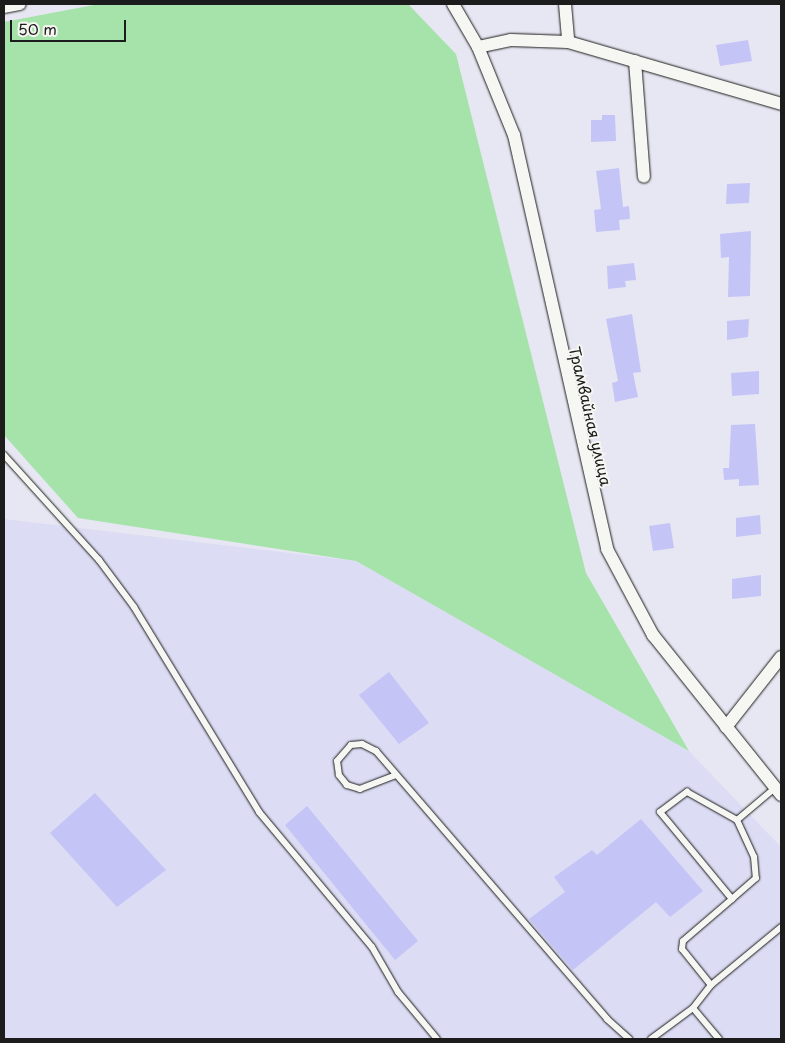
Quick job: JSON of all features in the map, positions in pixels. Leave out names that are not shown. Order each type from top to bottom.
[{"type":"street","points":[[4,7],[20,4]]},
{"type":"street","name":"Трамвайная улица","points":[[453,4],[478,47],[514,135],[607,549],[653,634],[778,792]]},
{"type":"street","points":[[565,4],[568,42]]},
{"type":"street","points":[[478,47],[511,40],[568,42],[781,104]]},
{"type":"street","points":[[635,61],[644,176]]},
{"type":"street","points":[[726,727],[781,657]]},
{"type":"lane","points":[[4,455],[100,560],[134,607],[259,812],[372,947],[398,992],[438,1039]]},
{"type":"lane","points":[[396,775],[360,789],[347,785],[339,775],[338,761],[351,745],[362,744],[376,751],[607,1019],[629,1039]]},
{"type":"lane","points":[[711,984],[682,949],[683,941],[732,899],[756,878],[754,857],[737,820],[687,792],[660,812],[732,899]]},
{"type":"lane","points":[[737,820],[778,792]]},
{"type":"lane","points":[[651,1039],[693,1008],[711,984],[781,926]]},
{"type":"lane","points":[[693,1008],[719,1039]]},
{"type":"shaded area","points":[[4,519],[356,561],[689,751],[781,847],[781,1039],[4,1039]]},
{"type":"green space","points":[[99,4],[408,4],[456,54],[586,573],[689,751],[356,561],[78,518],[4,435],[4,22]]},
{"type":"building","points":[[748,40],[752,61],[720,66],[716,45]]},
{"type":"building","points":[[602,115],[615,115],[616,141],[591,142],[591,120],[602,120]]},
{"type":"building","points":[[619,168],[623,207],[629,206],[630,219],[619,220],[620,230],[596,232],[594,210],[601,209],[596,171]]},
{"type":"building","points":[[750,183],[749,203],[726,204],[727,184]]},
{"type":"building","points":[[751,231],[750,296],[728,297],[729,257],[721,258],[720,234]]},
{"type":"building","points":[[634,263],[636,280],[625,281],[626,287],[608,289],[607,266]]},
{"type":"building","points":[[632,314],[641,372],[633,373],[638,397],[615,402],[612,383],[618,381],[606,319]]},
{"type":"building","points":[[749,319],[748,337],[727,340],[727,321]]},
{"type":"building","points":[[759,371],[759,394],[732,396],[731,373]]},
{"type":"building","points":[[755,424],[759,485],[739,486],[739,479],[724,480],[723,468],[729,468],[731,425]]},
{"type":"building","points":[[760,515],[761,534],[736,537],[736,518]]},
{"type":"building","points":[[670,523],[674,548],[653,551],[649,526]]},
{"type":"building","points":[[761,575],[761,596],[732,599],[732,579]]},
{"type":"building","points":[[389,672],[429,723],[399,744],[359,695]]},
{"type":"building","points":[[95,793],[166,870],[117,907],[50,833]]},
{"type":"building","points":[[307,806],[418,941],[395,960],[285,825]]},
{"type":"building","points":[[641,819],[703,891],[670,917],[656,902],[573,970],[529,919],[565,892],[554,877],[592,850],[597,855]]}]
